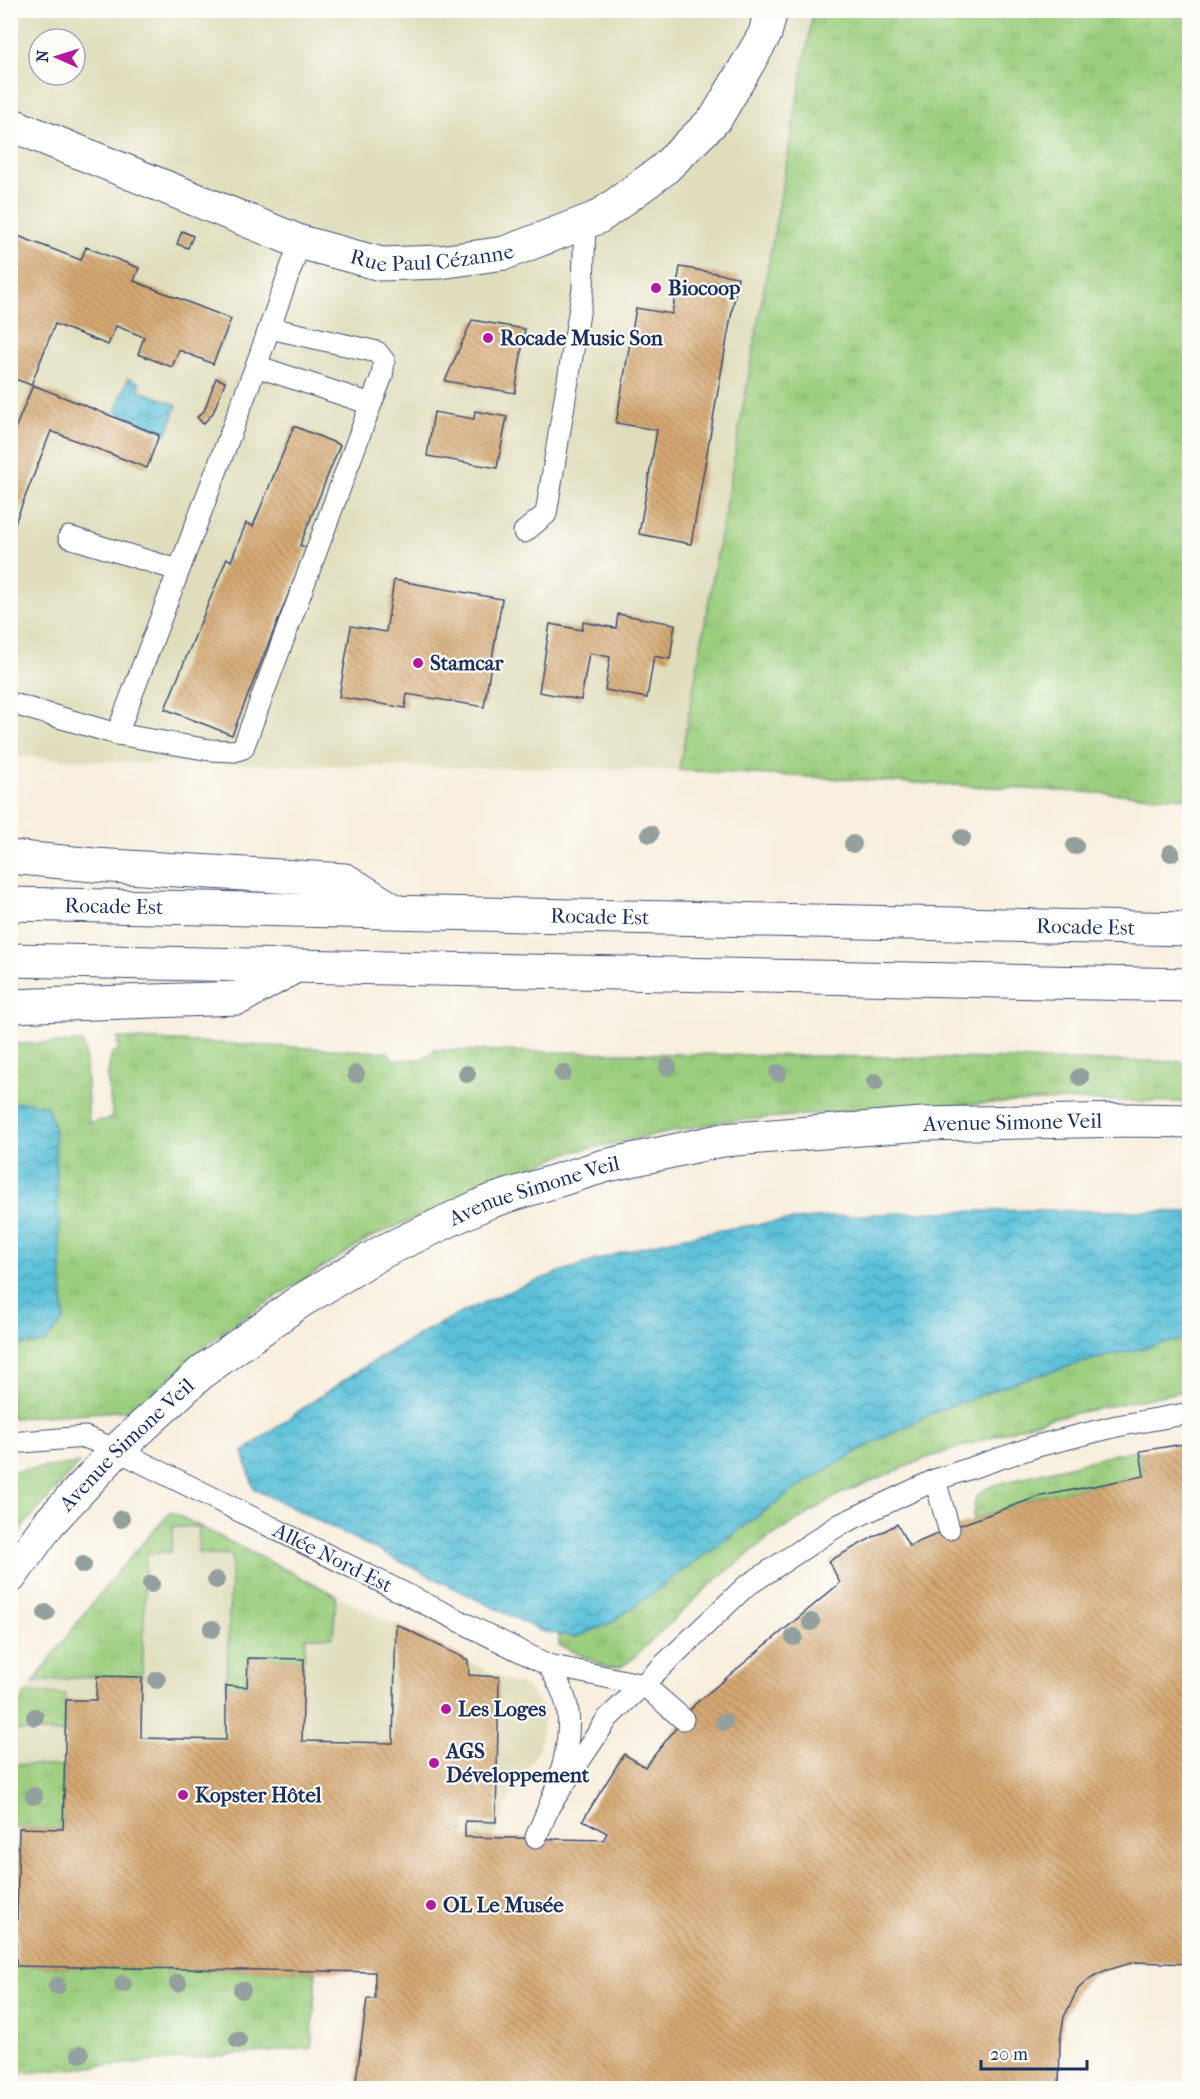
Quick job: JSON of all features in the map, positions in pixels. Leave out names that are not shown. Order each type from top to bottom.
[{"type":"main road","name":"Rue Paul Cézanne","points":[[10,124],[300,242],[381,264],[440,262],[505,252],[599,218],[663,170],[716,118],[765,34],[771,10]]},
{"type":"main road","points":[[10,857],[94,865],[345,880],[397,912]]},
{"type":"main road","name":"Rocade Est","points":[[10,904],[1190,929]]},
{"type":"main road","points":[[10,960],[1190,985]]},
{"type":"main road","points":[[10,1006],[239,998],[296,966]]},
{"type":"main road","name":"Avenue Simone Veil","points":[[10,1577],[50,1523],[117,1450],[203,1371],[299,1302],[384,1251],[488,1203],[604,1166],[723,1140],[910,1125],[1120,1120],[1190,1121]]},
{"type":"lane","points":[[524,532],[546,514],[583,289],[585,223]]},
{"type":"lane","points":[[117,734],[256,366],[300,242]]},
{"type":"lane","points":[[10,703],[117,734],[210,750],[234,751],[243,748],[382,376],[384,361],[378,352],[270,328]]},
{"type":"lane","points":[[256,366],[371,404]]},
{"type":"lane","points":[[69,537],[178,570]]},
{"type":"lane","points":[[550,1805],[608,1718],[745,1587],[839,1525],[935,1480],[1036,1446],[1117,1426],[1190,1413]]},
{"type":"lane","name":"Allée Nord-Est","points":[[10,1443],[85,1437],[117,1450],[548,1665],[644,1685]]},
{"type":"lane","points":[[935,1480],[949,1529]]},
{"type":"lane","points":[[536,1837],[550,1805],[568,1745],[568,1710],[560,1685],[548,1665]]},
{"type":"lane","points":[[644,1685],[683,1719]]},
{"type":"shaded area","points":[[10,11],[811,11],[679,770],[136,763],[11,756]]},
{"type":"shaded area","points":[[171,1512],[499,1677],[527,1688],[539,1701],[544,1716],[539,1748],[509,1800],[493,1838],[11,1828],[11,1720],[25,1693],[59,1646],[127,1559]]},
{"type":"green space","points":[[813,11],[1189,11],[1189,798],[679,770]]},
{"type":"green space","points":[[118,1038],[387,1052],[394,1060],[423,1059],[435,1050],[1189,1062],[1189,1102],[1062,1100],[884,1108],[720,1122],[567,1153],[369,1238],[227,1328],[134,1410],[11,1418],[11,1044],[82,1042],[85,1051],[89,1123],[113,1118],[107,1077],[112,1053],[118,1051]]},
{"type":"green space","points":[[1189,1338],[1189,1390],[1046,1419],[924,1459],[840,1494],[770,1537],[710,1585],[621,1667],[608,1668],[559,1645],[559,1634],[575,1637],[611,1623],[798,1487],[863,1448],[935,1412],[1015,1382],[1095,1359]]},
{"type":"green space","points":[[1140,1451],[1144,1476],[1037,1497],[973,1520],[976,1498],[994,1485],[1120,1453]]},
{"type":"green space","points":[[79,1463],[25,1524],[11,1544],[11,1472]]},
{"type":"green space","points":[[171,1512],[336,1595],[333,1637],[306,1637],[304,1659],[248,1658],[247,1687],[226,1686],[232,1555],[198,1553],[199,1527],[173,1527],[171,1552],[146,1553],[142,1677],[97,1676],[34,1682],[100,1594]]},
{"type":"green space","points":[[25,1693],[65,1694],[65,1733],[11,1730],[11,1720]]},
{"type":"green space","points":[[11,1764],[64,1767],[63,1829],[11,1828]]},
{"type":"green space","points":[[11,1966],[316,1971],[312,2048],[11,2074]]},
{"type":"water","points":[[128,378],[140,383],[139,390],[177,405],[167,433],[115,412]]},
{"type":"water","points":[[25,1102],[47,1106],[54,1128],[64,1320],[44,1343],[11,1346],[11,1103]]},
{"type":"water","points":[[1034,1210],[1189,1212],[1189,1338],[1095,1359],[1015,1382],[935,1412],[863,1448],[798,1487],[611,1623],[574,1637],[541,1631],[254,1489],[243,1452],[316,1399],[392,1350],[433,1327],[476,1306],[566,1270],[660,1243],[753,1225],[858,1215]]},
{"type":"building","points":[[182,231],[193,236],[188,248],[177,244]]},
{"type":"building","points":[[10,233],[81,260],[86,247],[139,268],[134,281],[231,319],[213,364],[179,350],[172,367],[138,354],[144,337],[116,326],[108,345],[55,324],[31,385],[10,377]]},
{"type":"building","points":[[680,267],[738,277],[691,544],[639,534],[657,430],[616,423],[636,308],[672,314]]},
{"type":"building","points":[[472,320],[525,329],[515,393],[445,381]]},
{"type":"building","points":[[216,378],[225,382],[213,413],[203,424],[197,417],[204,411]]},
{"type":"building","points":[[33,385],[159,435],[147,468],[51,431],[11,533],[10,441]]},
{"type":"building","points":[[475,411],[507,417],[497,468],[427,456],[434,412],[474,419]]},
{"type":"building","points":[[294,426],[340,445],[300,545],[307,548],[232,735],[165,709],[227,558],[231,561],[246,523],[253,526]]},
{"type":"building","name":"Stamcar","points":[[394,580],[502,599],[484,707],[407,694],[405,708],[339,697],[351,626],[386,632]]},
{"type":"building","points":[[618,614],[675,624],[670,659],[654,656],[647,698],[605,690],[610,657],[589,653],[581,700],[539,692],[550,624],[582,630],[583,622],[616,628]]},
{"type":"building","points":[[1190,1443],[1190,1964],[1135,1962],[1104,1971],[1090,1978],[1078,1989],[1064,2017],[1060,2041],[1059,2088],[355,2088],[367,1999],[375,1999],[375,1972],[16,1966],[19,1828],[63,1829],[66,1700],[96,1700],[97,1676],[142,1677],[141,1738],[226,1740],[226,1686],[247,1687],[248,1658],[304,1659],[302,1741],[393,1743],[396,1624],[468,1660],[469,1675],[499,1677],[496,1822],[465,1821],[465,1837],[603,1840],[607,1833],[583,1820],[624,1754],[645,1767],[695,1704],[840,1583],[829,1561],[897,1524],[909,1546],[1037,1497],[1144,1476],[1140,1451]]},
{"type":"place","name":"Biocoop","points":[[656,288]]},
{"type":"place","name":"Rocade Music Son","points":[[488,338]]},
{"type":"place","name":"Stamcar","points":[[418,663]]},
{"type":"place","name":"Les Loges","points":[[446,1709]]},
{"type":"place","name":"AGS Développement","points":[[434,1763]]},
{"type":"place","name":"Kopster Hôtel","points":[[183,1795]]},
{"type":"place","name":"OL Le Musée","points":[[431,1905]]}]
